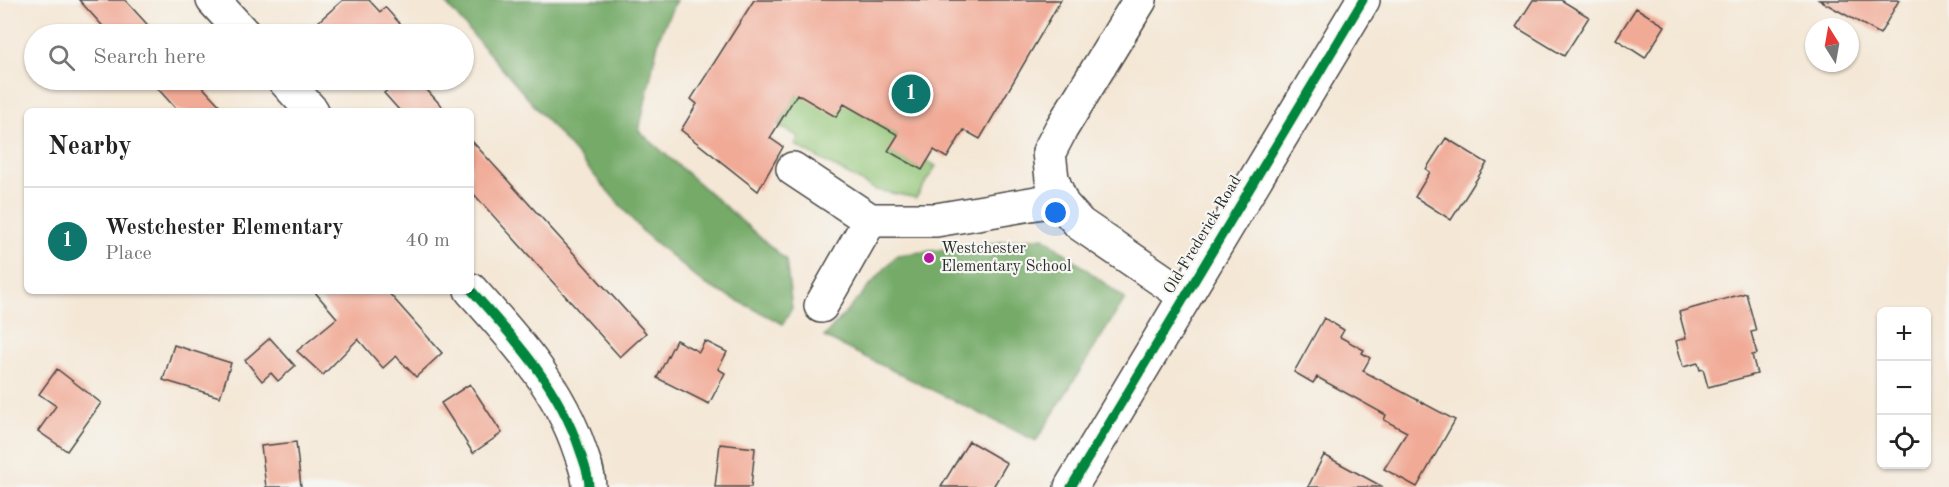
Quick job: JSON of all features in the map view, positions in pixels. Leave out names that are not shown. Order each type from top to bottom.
[{"type":"street","points":[[213,0],[234,24]]},
{"type":"street","points":[[1140,0],[1061,129],[1050,152],[1052,179],[1062,204],[1080,224],[1184,295]]},
{"type":"street","name":"Old Frederick Road","points":[[1071,487],[1184,295],[1363,0]]},
{"type":"street","points":[[293,90],[309,108]]},
{"type":"street","points":[[793,169],[870,220],[936,220],[1060,199]]},
{"type":"street","points":[[821,306],[870,220]]},
{"type":"street","points":[[474,293],[525,351],[553,391],[574,431],[589,477],[589,487]]},
{"type":"green space","points":[[443,0],[676,0],[659,38],[639,131],[786,260],[792,308],[783,324],[703,283],[644,233],[474,36],[474,24],[464,24]]},
{"type":"green space","points":[[805,80],[898,135],[889,151],[922,170],[927,161],[936,166],[916,198],[876,190],[795,145],[799,137],[778,125]]},
{"type":"green space","points":[[1044,237],[1125,299],[1036,441],[824,337],[897,255]]},
{"type":"building","points":[[79,0],[125,0],[147,24],[101,24]]},
{"type":"building","points":[[343,0],[369,0],[380,12],[385,7],[400,24],[322,24],[319,21]]},
{"type":"building","points":[[754,0],[1061,0],[980,139],[964,130],[947,158],[934,150],[922,170],[888,151],[898,135],[844,104],[836,117],[797,94],[770,138],[783,147],[758,191],[681,130],[697,104],[691,99]]},
{"type":"building","points":[[1533,0],[1561,0],[1589,17],[1564,56],[1516,27]]},
{"type":"building","points":[[1819,0],[1899,0],[1880,34],[1859,22],[1859,18],[1851,18]]},
{"type":"building","points":[[1636,8],[1665,26],[1645,58],[1616,39]]},
{"type":"building","points":[[159,90],[205,90],[222,108],[175,108]]},
{"type":"building","points":[[387,90],[427,90],[443,108],[397,108],[384,93]]},
{"type":"building","points":[[1446,138],[1487,163],[1451,220],[1415,197],[1430,172],[1426,169]]},
{"type":"building","points":[[474,143],[646,333],[620,357],[474,194]]},
{"type":"building","points":[[1746,293],[1756,331],[1751,332],[1757,354],[1752,355],[1757,374],[1708,387],[1703,369],[1700,370],[1698,363],[1683,367],[1676,341],[1686,338],[1679,312]]},
{"type":"building","points":[[317,294],[390,294],[442,353],[416,377],[396,356],[383,368],[358,339],[323,375],[297,351],[337,318]]},
{"type":"building","points":[[1324,318],[1344,330],[1340,337],[1364,350],[1362,353],[1370,358],[1363,371],[1455,420],[1417,487],[1384,469],[1407,432],[1384,420],[1386,415],[1317,377],[1313,383],[1294,372]]},
{"type":"building","points":[[270,338],[295,366],[278,381],[271,373],[262,381],[245,360]]},
{"type":"building","points":[[676,340],[699,352],[705,341],[727,352],[718,369],[725,373],[709,404],[657,378]]},
{"type":"building","points":[[174,345],[231,363],[220,397],[163,380]]},
{"type":"building","points":[[57,369],[101,403],[67,451],[38,431],[56,406],[39,394]]},
{"type":"building","points":[[470,384],[502,433],[473,453],[441,403]]},
{"type":"building","points":[[969,441],[1007,463],[993,487],[941,487]]},
{"type":"building","points":[[296,442],[301,487],[266,487],[261,446]]},
{"type":"building","points":[[720,444],[755,448],[751,487],[715,487]]},
{"type":"building","points":[[1324,455],[1383,487],[1308,487]]},
{"type":"cycle path","points":[[1071,487],[1363,0]]},
{"type":"cycle path","points":[[474,293],[504,327],[548,385],[571,428],[586,469],[589,487]]},
{"type":"place","name":"Westchester Elementary","points":[[911,94]]},
{"type":"place","name":"Westchester Elementary School","points":[[929,258]]}]
